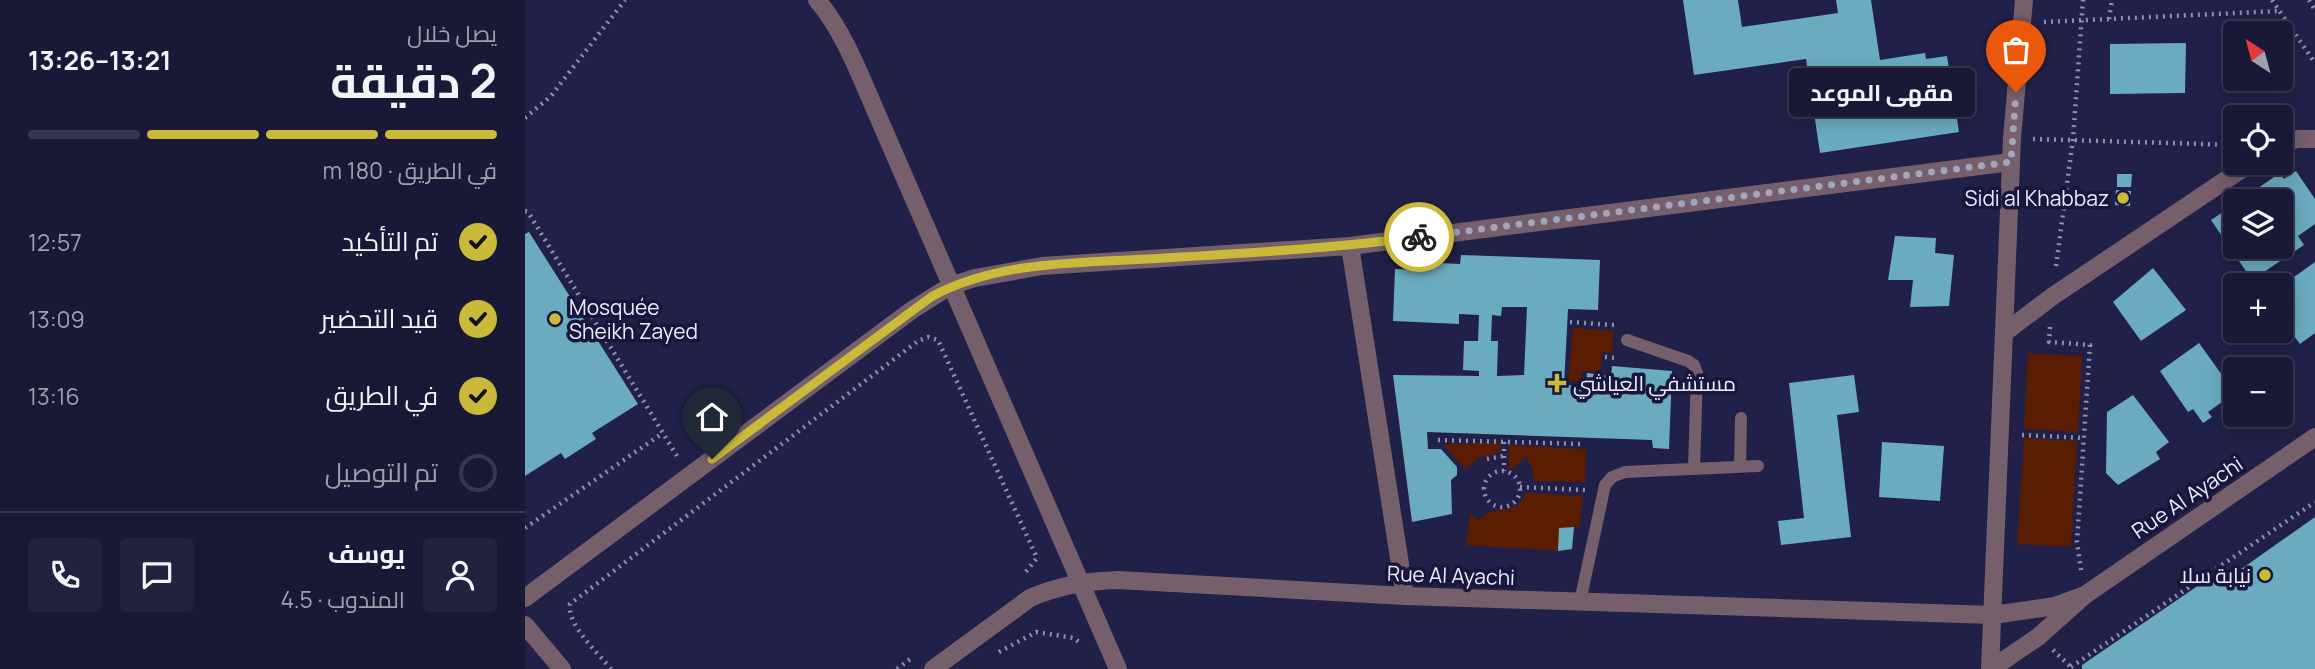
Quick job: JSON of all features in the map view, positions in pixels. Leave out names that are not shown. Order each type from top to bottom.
[{"type":"street","points":[[817,0],[845,44],[1118,669]]},
{"type":"street","points":[[1990,669],[2012,138],[2024,0]]},
{"type":"street","points":[[2293,140],[2315,139]]},
{"type":"street","points":[[525,598],[912,310],[950,286],[975,278],[1042,266],[1350,246],[2011,162]]},
{"type":"street","points":[[2004,333],[2053,296],[2233,175]]},
{"type":"street","points":[[1350,246],[1405,596]]},
{"type":"street","name":"Rue Al Ayachi","points":[[933,669],[1030,598],[1079,583],[1118,580],[1405,596],[1993,615],[2055,606],[2085,595],[2315,437]]},
{"type":"street","points":[[1990,669],[2038,637],[2085,595]]},
{"type":"street","points":[[525,625],[562,669]]},
{"type":"lane","points":[[1622,344],[1688,360],[1694,365],[1697,373],[1694,470]]},
{"type":"lane","points":[[1741,418],[1741,467]]},
{"type":"lane","points":[[1580,602],[1608,481],[1620,472],[1758,466]]},
{"type":"path","points":[[525,118],[551,96],[625,0]]},
{"type":"path","points":[[2109,19],[2112,0]]},
{"type":"path","points":[[2272,0],[2315,63]]},
{"type":"path","points":[[2309,0],[2315,10]]},
{"type":"path","points":[[2022,23],[2280,11]]},
{"type":"path","points":[[2012,138],[2223,145]]},
{"type":"path","points":[[525,211],[663,433],[525,528]]},
{"type":"path","points":[[1570,322],[1618,325]]},
{"type":"path","points":[[611,669],[574,625],[568,612],[570,604],[896,358],[928,337],[938,340],[1037,558],[1017,580]]},
{"type":"path","points":[[1605,357],[1616,358],[1622,344]]},
{"type":"path","points":[[2000,433],[2084,438]]},
{"type":"path","points":[[1437,440],[1582,444]]},
{"type":"path","points":[[1504,442],[1504,471]]},
{"type":"path","points":[[1487,459],[1504,456]]},
{"type":"path","points":[[1504,471],[1517,480],[1520,487],[1519,496],[1507,506],[1499,507],[1486,498],[1483,491],[1489,477],[1504,471]]},
{"type":"path","points":[[1520,487],[1605,490]]},
{"type":"path","points":[[2071,667],[2315,502]]},
{"type":"path","points":[[999,652],[1036,632],[1074,638],[1083,647]]},
{"type":"path","points":[[897,669],[919,653]]},
{"type":"shaded area","points":[[1573,328],[1614,331],[1612,353],[1602,352],[1600,373],[1582,371],[1581,382],[1568,381]]},
{"type":"shaded area","points":[[2028,353],[2082,356],[2078,432],[2024,429]]},
{"type":"shaded area","points":[[2024,438],[2077,441],[2071,547],[2017,544]]},
{"type":"shaded area","points":[[1501,443],[1500,452],[1485,457],[1483,455],[1466,469],[1443,444]]},
{"type":"shaded area","points":[[1508,445],[1586,449],[1585,482],[1533,481],[1533,470],[1526,457],[1513,469],[1509,468]]},
{"type":"shaded area","points":[[1525,493],[1583,496],[1579,527],[1560,528],[1558,551],[1466,545],[1470,513],[1478,520],[1491,512],[1512,508],[1520,503]]},
{"type":"building","points":[[1683,0],[1738,0],[1742,27],[1838,13],[1836,0],[1871,0],[1880,60],[1925,53],[1926,59],[1947,56],[1959,132],[1820,153],[1806,59],[1694,75]]},
{"type":"building","points":[[2186,43],[2185,93],[2110,94],[2110,44]]},
{"type":"building","points":[[2296,171],[2315,199],[2315,224],[2298,236],[2304,245],[2293,252],[2293,189],[2257,189],[2277,175],[2281,175],[2284,179]]},
{"type":"building","points":[[2117,174],[2132,174],[2131,187],[2117,187]]},
{"type":"building","name":"Sidi al Khabbaz","points":[[2116,190],[2131,191],[2130,206],[2115,205]]},
{"type":"building","points":[[2223,212],[2223,238],[2211,220]]},
{"type":"building","name":"Mosquée Sheikh Zayed","points":[[529,232],[638,404],[592,433],[596,439],[565,459],[561,453],[525,476],[525,234]]},
{"type":"building","points":[[1895,236],[1936,238],[1935,253],[1954,255],[1949,306],[1910,307],[1913,280],[1888,280]]},
{"type":"building","points":[[1461,255],[1600,260],[1598,310],[1568,309],[1564,385],[1586,386],[1587,373],[1611,376],[1612,366],[1672,371],[1669,449],[1653,448],[1652,440],[1427,432],[1428,449],[1441,449],[1457,467],[1457,475],[1451,480],[1452,514],[1412,522],[1393,375],[1479,376],[1479,371],[1463,370],[1464,341],[1478,341],[1479,315],[1459,314],[1459,324],[1393,321],[1395,269],[1423,270],[1423,262],[1460,264]],"holes":[[[1502,307],[1527,307],[1524,375],[1497,376],[1498,341],[1491,341],[1492,315],[1501,316]]]},
{"type":"building","points":[[2238,259],[2283,259],[2262,273],[2247,273]]},
{"type":"building","points":[[2315,262],[2315,333],[2300,344],[2293,335],[2293,278]]},
{"type":"building","points":[[2153,268],[2186,310],[2141,341],[2113,302]]},
{"type":"building","points":[[2199,343],[2223,376],[2223,401],[2208,412],[2212,417],[2203,423],[2193,409],[2188,412],[2160,371]]},
{"type":"building","points":[[1854,375],[1859,412],[1837,415],[1851,537],[1781,545],[1778,521],[1804,518],[1789,383]]},
{"type":"building","points":[[2133,395],[2169,442],[2156,452],[2160,459],[2118,485],[2106,473],[2107,412]]},
{"type":"building","points":[[1882,442],[1944,446],[1940,501],[1879,497]]},
{"type":"building","points":[[2315,517],[2315,669],[2082,669],[2082,665],[2218,572],[2237,572]]},
{"type":"building","points":[[1574,527],[1572,549],[1558,551],[1559,528]]},
{"type":"way so far","points":[[1419,237],[2011,162],[2016,92]]},
{"type":"place","name":"مقهى الموعد","points":[[2016,92]]},
{"type":"place","name":"Sidi al Khabbaz","points":[[2123,198]]},
{"type":"place","name":"Mosquée Sheikh Zayed","points":[[555,319]]},
{"type":"place","name":"مستشفي العياشي","points":[[1557,383]]},
{"type":"place","name":"نيابة سلا","points":[[2265,575]]},
{"type":"route","points":[[712,459],[912,310],[950,286],[975,278],[1042,266],[1350,246],[1419,237]]}]
